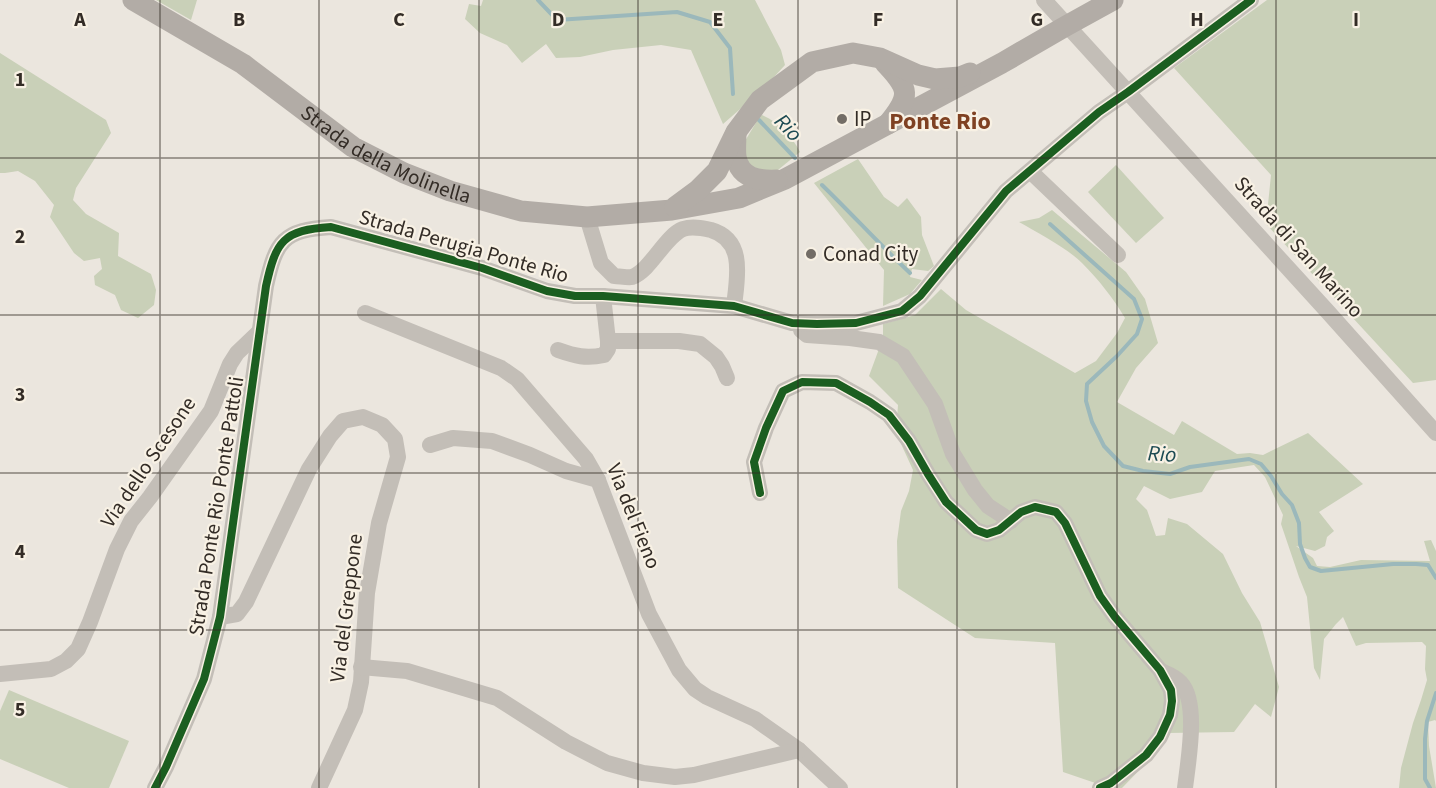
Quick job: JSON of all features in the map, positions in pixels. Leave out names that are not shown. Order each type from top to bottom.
[{"type":"main road","name":"Strada della Molinella","points":[[133,0],[243,64],[353,147],[404,173],[450,191],[521,211],[587,217],[672,210]]},
{"type":"main road","points":[[672,210],[739,198],[785,179],[886,127],[1113,0]]},
{"type":"main road","points":[[672,210],[698,190],[717,171],[736,132],[760,100],[812,62],[853,54],[880,58],[918,75],[935,79],[960,77],[1002,63]]},
{"type":"main road","points":[[880,58],[895,73],[904,87],[905,98],[901,108],[886,127]]},
{"type":"main road","points":[[736,132],[736,158],[742,170],[752,179],[763,181],[785,179]]},
{"type":"main road","points":[[717,171],[720,184],[726,192],[739,198]]},
{"type":"street","name":"Strada di San Marino","points":[[1044,0],[1436,433]]},
{"type":"street","name":"Strada Perugia Ponte Rio","points":[[256,362],[268,278],[278,246],[292,235],[310,228],[331,227],[482,268],[547,291],[575,296],[734,306],[792,323],[856,323],[902,311],[920,296],[1006,191],[1099,112],[1251,0]]},
{"type":"street","points":[[1030,171],[1118,255]]},
{"type":"street","name":"Strada Perugia Ponte Rio","points":[[587,217],[601,262],[614,276],[632,277],[645,268],[667,242],[682,229],[700,227],[718,232],[732,244],[738,262],[734,306]]},
{"type":"street","points":[[558,350],[578,357],[592,358],[604,355],[608,349],[608,341],[603,296]]},
{"type":"street","name":"Via del Fieno","points":[[365,313],[501,368],[517,379],[586,459],[598,480],[649,614],[679,670],[695,689],[707,697],[754,719],[800,750],[840,788]]},
{"type":"street","points":[[792,323],[807,335],[879,342],[903,356],[935,404],[953,454],[975,490],[988,506],[1011,521]]},
{"type":"street","name":"Via dello Scesone","points":[[0,674],[51,669],[66,661],[78,649],[117,549],[131,521],[150,498],[211,411],[234,358],[260,331]]},
{"type":"street","points":[[608,341],[679,340],[700,344],[716,357],[727,378]]},
{"type":"street","name":"Strada Ponte Rio Ponte Pattoli","points":[[155,788],[204,679],[220,617],[256,362]]},
{"type":"street","points":[[760,493],[754,462],[766,428],[783,392],[802,382],[836,383],[889,415],[909,441],[946,502],[976,530],[987,534],[999,530],[1021,512],[1035,507],[1056,512],[1065,523],[1100,596],[1160,670],[1171,690],[1170,715],[1160,737],[1146,755],[1111,783],[1100,788]]},
{"type":"street","name":"Via del Greppone","points":[[220,617],[237,614],[246,602],[309,469],[343,420],[363,417],[382,425],[394,439],[398,457],[379,523],[367,593],[361,681],[355,710],[319,788]]},
{"type":"street","points":[[429,445],[453,438],[492,441],[566,471],[598,480]]},
{"type":"street","points":[[361,667],[407,671],[496,698],[566,742],[607,764],[643,773],[675,777],[694,775],[800,750]]},
{"type":"street","points":[[1160,670],[1182,684],[1189,698],[1191,720],[1185,788]]},
{"type":"green space","points":[[156,0],[197,0],[191,20]]},
{"type":"green space","points":[[483,0],[755,0],[781,50],[785,65],[762,90],[723,124],[691,50],[661,45],[613,50],[580,57],[556,58],[546,44],[522,63],[507,45],[480,33],[465,19],[469,4],[481,6]]},
{"type":"green space","points":[[1267,0],[1436,0],[1436,380],[1413,383],[1266,224],[1271,175],[1174,68]]},
{"type":"green space","points":[[0,53],[106,120],[111,133],[76,188],[73,200],[86,214],[119,233],[118,256],[151,274],[156,290],[154,305],[138,318],[121,310],[115,295],[95,285],[94,276],[102,269],[100,258],[84,261],[74,253],[50,217],[54,205],[35,181],[18,171],[0,173]]},
{"type":"green space","points":[[762,115],[784,130],[800,152],[773,174],[752,172],[742,146]]},
{"type":"green space","points":[[858,159],[884,197],[898,207],[907,198],[921,217],[922,235],[934,266],[928,271],[912,269],[910,277],[922,280],[910,294],[883,306],[884,270],[814,183]]},
{"type":"green space","points":[[1116,165],[1164,218],[1136,243],[1088,192]]},
{"type":"green space","points":[[1052,210],[1126,272],[1145,299],[1158,343],[1136,368],[1117,402],[1174,435],[1182,421],[1237,454],[1263,455],[1308,433],[1363,484],[1319,512],[1334,531],[1327,537],[1325,546],[1315,551],[1296,546],[1313,558],[1317,566],[1330,567],[1361,560],[1430,561],[1424,541],[1431,540],[1436,551],[1436,721],[1428,722],[1429,746],[1436,788],[1399,788],[1401,768],[1427,680],[1426,646],[1422,642],[1366,643],[1356,646],[1343,617],[1324,639],[1320,680],[1314,668],[1307,597],[1281,524],[1283,515],[1265,477],[1254,465],[1215,471],[1202,492],[1170,499],[1144,486],[1136,499],[1147,510],[1156,536],[1165,535],[1168,518],[1187,524],[1223,554],[1242,593],[1260,622],[1279,687],[1271,717],[1255,704],[1234,732],[1168,733],[1153,756],[1122,788],[1110,788],[1063,772],[1055,643],[975,638],[898,588],[897,541],[901,511],[909,491],[913,470],[896,433],[898,405],[869,376],[883,338],[883,324],[915,315],[941,289],[966,310],[1075,373],[1096,361],[1125,318],[1105,289],[1076,257],[1019,222],[1039,218]]},
{"type":"green space","points":[[9,690],[129,741],[109,788],[69,788],[0,759],[0,711]]},
{"type":"waterway","name":"Rio","points":[[538,0],[557,20],[677,12],[710,22],[730,48],[733,94]]},
{"type":"waterway","name":"Rio","points":[[759,120],[795,158]]},
{"type":"waterway","name":"Rio","points":[[822,185],[910,273]]},
{"type":"waterway","name":"Rio","points":[[1050,224],[1134,299],[1142,319],[1137,334],[1087,384],[1086,401],[1092,422],[1104,446],[1123,466],[1170,474],[1190,467],[1249,459],[1261,464],[1292,505],[1299,523],[1300,544],[1310,567],[1321,571],[1393,564],[1428,565],[1436,578]]},
{"type":"waterway","name":"Rio","points":[[1430,788],[1425,779],[1425,739],[1427,721],[1436,693]]},
{"type":"cycle path","points":[[155,788],[204,679],[220,617],[266,286],[278,248],[292,235],[302,231],[331,227],[482,268],[547,291],[575,296],[734,306],[792,323],[856,323],[902,311],[920,296],[1006,191],[1099,112],[1251,0]]},
{"type":"cycle path","points":[[760,493],[754,462],[783,391],[802,382],[836,383],[889,415],[909,441],[946,502],[976,530],[987,534],[999,530],[1021,512],[1035,507],[1056,512],[1065,523],[1100,596],[1160,670],[1171,690],[1170,715],[1160,737],[1146,755],[1111,783],[1100,788]]},
{"type":"place","name":"IP","points":[[842,119]]},
{"type":"place","name":"Conad City","points":[[811,254]]},
{"type":"district","name":"Ponte Rio","points":[[940,121]]}]
